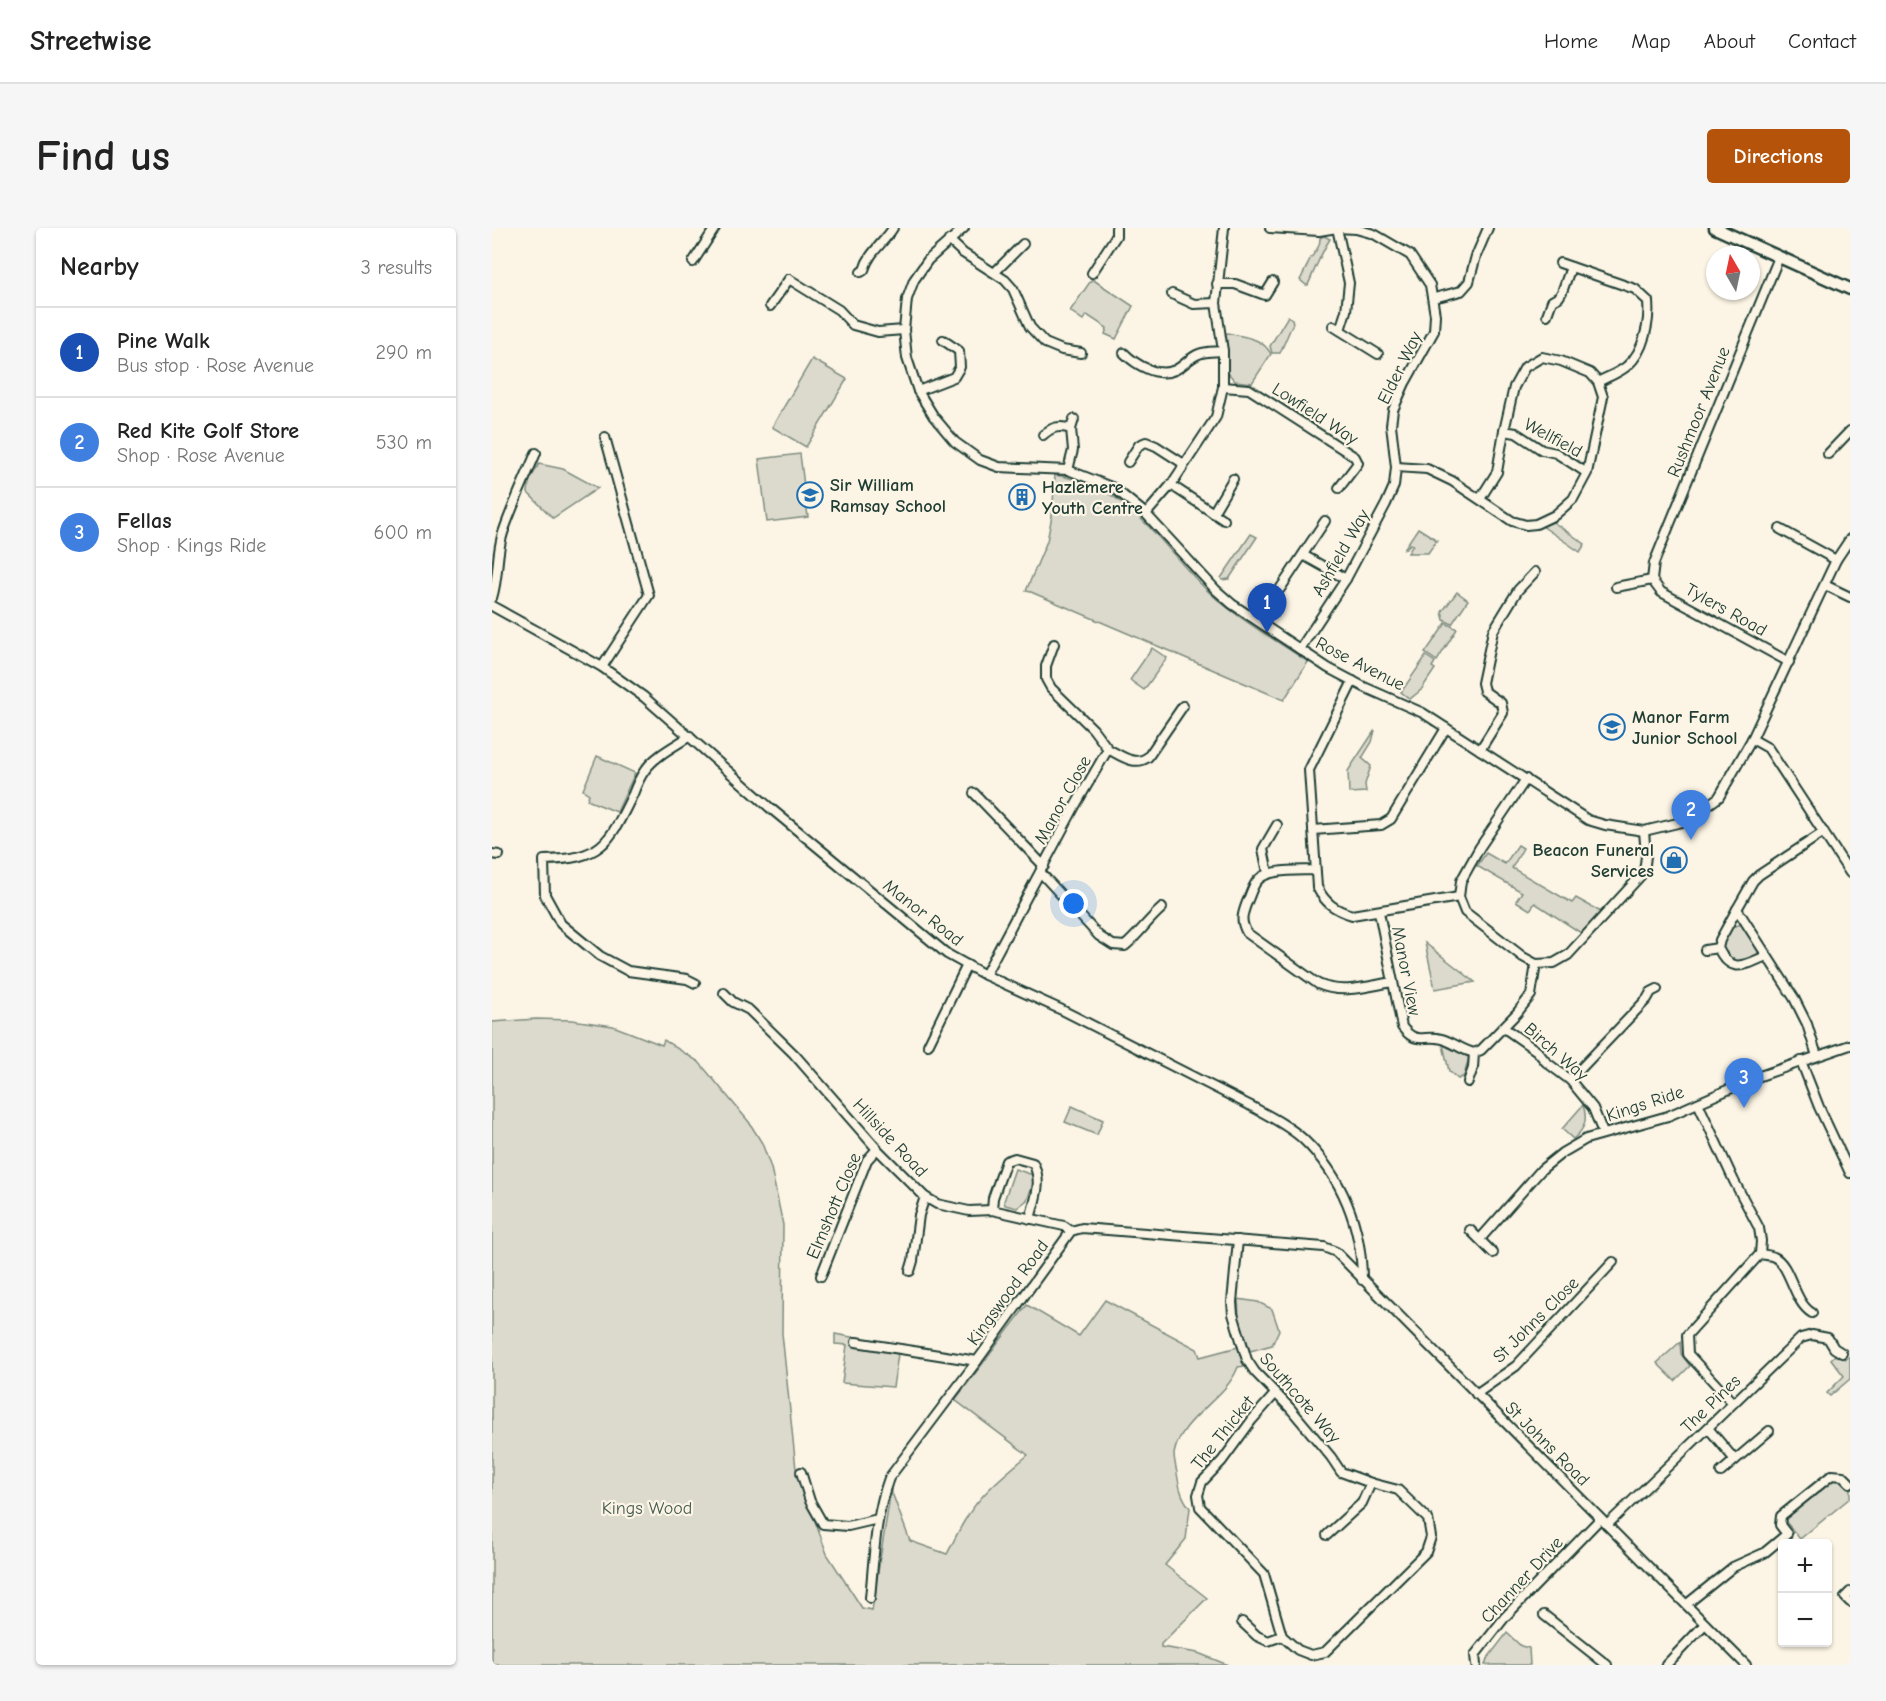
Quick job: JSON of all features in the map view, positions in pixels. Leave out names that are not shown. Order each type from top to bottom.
[{"type":"main road","points":[[1715,228],[1850,289]]},
{"type":"street","points":[[693,262],[715,228]]},
{"type":"street","points":[[861,272],[878,245],[893,228]]},
{"type":"street","name":"Rose Avenue","points":[[964,228],[928,260],[914,280],[907,298],[904,330],[907,357],[918,391],[934,417],[955,442],[980,460],[999,467],[1068,470],[1114,488],[1146,514],[1216,590],[1232,604],[1328,668],[1423,713],[1588,820],[1644,831],[1686,821],[1719,797],[1752,739],[1836,560],[1850,539]]},
{"type":"street","points":[[1092,273],[1116,236],[1116,228]]},
{"type":"street","points":[[1146,514],[1171,485],[1216,417],[1223,387],[1223,351],[1215,303],[1224,228]]},
{"type":"street","name":"Elder Way","points":[[1270,228],[1319,231],[1337,228],[1376,231],[1410,255],[1430,285],[1434,298],[1434,331],[1393,410],[1392,434],[1396,467]]},
{"type":"street","points":[[1337,228],[1349,283],[1346,311],[1336,328],[1378,354]]},
{"type":"street","points":[[1434,298],[1461,291],[1469,282],[1476,256],[1488,228]]},
{"type":"street","points":[[949,240],[963,253],[995,272],[1013,289],[1030,327],[1045,343],[1062,350],[1081,353]]},
{"type":"street","points":[[995,272],[1023,244]]},
{"type":"street","name":"Rushmoor Avenue","points":[[1652,580],[1654,563],[1665,535],[1779,257]]},
{"type":"street","points":[[1560,263],[1635,289],[1648,301],[1650,317],[1633,360],[1624,368],[1598,382]]},
{"type":"street","points":[[1547,315],[1552,301],[1562,292],[1571,267]]},
{"type":"street","points":[[770,306],[789,279],[839,310],[853,325],[879,332],[904,330]]},
{"type":"street","points":[[1216,284],[1235,284],[1265,295],[1274,282]]},
{"type":"street","points":[[1172,294],[1194,304],[1215,303]]},
{"type":"street","points":[[918,391],[954,377],[960,367],[959,351],[943,340]]},
{"type":"street","points":[[1124,353],[1132,361],[1149,370],[1163,372],[1174,371],[1199,354],[1223,351]]},
{"type":"street","name":"Wellfield","points":[[1396,467],[1427,469],[1480,498],[1507,519],[1526,525],[1550,519],[1573,499],[1587,473],[1603,396],[1598,382],[1590,372],[1561,361],[1542,357],[1525,367],[1514,387],[1497,472],[1480,498]]},
{"type":"street","name":"Lowfield Way","points":[[1223,387],[1248,389],[1355,457],[1358,463],[1339,488]]},
{"type":"street","points":[[1068,470],[1072,450],[1071,429],[1074,419]]},
{"type":"street","points":[[1043,435],[1051,428],[1063,426],[1071,429]]},
{"type":"street","name":"Wellfield","points":[[1504,431],[1516,433],[1542,450],[1556,453],[1587,473]]},
{"type":"street","points":[[1828,454],[1850,431]]},
{"type":"street","points":[[602,667],[649,595],[605,437]]},
{"type":"street","points":[[1128,462],[1139,445],[1146,442],[1184,465]]},
{"type":"street","points":[[492,598],[497,582],[503,532],[536,453]]},
{"type":"street","name":"Ashfield Way","points":[[1300,649],[1346,579],[1386,504],[1394,486],[1396,467]]},
{"type":"street","points":[[1213,513],[1233,479]]},
{"type":"street","points":[[1171,485],[1224,520]]},
{"type":"street","points":[[1280,589],[1325,520]]},
{"type":"street","points":[[1780,529],[1836,560]]},
{"type":"street","points":[[1303,555],[1346,579]]},
{"type":"street","points":[[1480,750],[1503,713],[1501,703],[1484,691],[1482,683],[1493,631],[1518,590],[1535,572]]},
{"type":"street","points":[[1616,587],[1652,580]]},
{"type":"street","name":"Tylers Road","points":[[1652,580],[1662,592],[1789,662]]},
{"type":"street","points":[[1825,585],[1850,597]]},
{"type":"street","name":"Manor Road","points":[[492,606],[602,667],[644,697],[770,807],[947,954],[985,975],[1062,1010],[1208,1083],[1273,1118],[1302,1138],[1330,1168],[1349,1206],[1359,1238],[1362,1280]]},
{"type":"street","name":"Manor Close","points":[[1054,644],[1046,666],[1046,679],[1051,688],[1094,729],[1108,749],[1135,762],[1143,761],[1148,757],[1183,706]]},
{"type":"street","points":[[1353,681],[1310,770],[1317,887],[1323,899],[1335,910],[1352,915],[1460,897]]},
{"type":"street","points":[[1313,830],[1381,825],[1391,819],[1446,728]]},
{"type":"street","points":[[690,736],[655,759],[644,771],[613,834],[597,849],[568,859],[544,860],[545,895],[561,924],[600,956],[628,970],[687,979],[695,983]]},
{"type":"street","points":[[1752,739],[1768,748],[1850,873]]},
{"type":"street","name":"Manor Close","points":[[985,975],[1108,749]]},
{"type":"street","points":[[1526,780],[1480,847],[1461,881],[1460,897],[1465,912],[1523,957],[1536,964],[1554,963],[1568,955],[1644,872],[1646,856],[1644,831]]},
{"type":"street","name":"Manor Close","points":[[974,793],[1099,936],[1113,945],[1125,946],[1162,908]]},
{"type":"street","points":[[1268,873],[1263,849],[1277,825]]},
{"type":"street","points":[[1766,956],[1741,967],[1734,966],[1721,956],[1718,948],[1720,940],[1753,881],[1824,832]]},
{"type":"street","points":[[1316,870],[1268,873],[1255,882],[1242,915],[1242,924],[1247,933],[1318,984],[1330,990],[1348,990],[1393,981]]},
{"type":"street","points":[[1737,909],[1794,998],[1807,1024],[1817,1056]]},
{"type":"street","name":"Manor View","points":[[1379,912],[1402,1027],[1409,1035],[1419,1040],[1442,1039],[1461,1050],[1474,1053]]},
{"type":"street","points":[[1705,950],[1718,948]]},
{"type":"street","points":[[1468,1082],[1473,1068],[1474,1053],[1481,1050],[1504,1028],[1531,995],[1536,964]]},
{"type":"street","points":[[928,1045],[967,965]]},
{"type":"street","points":[[1570,1080],[1651,992],[1657,989]]},
{"type":"street","name":"Hillside Road","points":[[724,993],[733,1002],[749,1010],[794,1054],[877,1149],[925,1197],[937,1204],[969,1211],[992,1210],[1064,1226],[1071,1231]]},
{"type":"street","name":"Birch Way","points":[[1504,1028],[1537,1051],[1546,1062],[1570,1080],[1593,1108],[1603,1134]]},
{"type":"street","name":"Kings Ride","points":[[1480,1239],[1542,1169],[1562,1153],[1586,1139],[1668,1116],[1757,1077],[1850,1045]]},
{"type":"street","points":[[1801,1061],[1819,1107],[1850,1173]]},
{"type":"street","points":[[1698,1103],[1734,1181],[1759,1228],[1761,1241],[1760,1254],[1687,1335],[1688,1354],[1733,1403]]},
{"type":"street","name":"Elmshott Close","points":[[821,1276],[867,1160],[877,1149]]},
{"type":"street","points":[[992,1210],[993,1198],[1006,1161],[1015,1158],[1033,1163],[1038,1172],[1039,1186],[1030,1219]]},
{"type":"street","points":[[910,1271],[919,1215],[925,1197]]},
{"type":"street","name":"Kingswood Road","points":[[870,1598],[878,1519],[882,1497],[889,1478],[1071,1231],[1082,1228],[1324,1247]]},
{"type":"street","points":[[1470,1230],[1493,1253]]},
{"type":"street","name":"Southcote Way","points":[[1238,1240],[1232,1302],[1233,1314],[1247,1360],[1255,1372],[1290,1408],[1341,1472],[1398,1490],[1428,1519],[1431,1537],[1426,1552],[1325,1652],[1311,1655],[1298,1650],[1282,1636]]},
{"type":"street","name":"St Johns Road","points":[[1324,1247],[1335,1252],[1746,1665]]},
{"type":"street","points":[[1760,1254],[1774,1256],[1781,1262],[1794,1290],[1807,1310],[1812,1313]]},
{"type":"street","name":"St Johns Close","points":[[1476,1394],[1516,1366],[1613,1262]]},
{"type":"street","name":"The Pines","points":[[1604,1522],[1708,1428],[1801,1338],[1812,1335],[1828,1338],[1834,1348],[1842,1353]]},
{"type":"street","points":[[856,1342],[977,1361]]},
{"type":"street","name":"The Thicket","points":[[1275,1394],[1252,1420],[1222,1461],[1202,1482],[1198,1495],[1200,1507],[1264,1574],[1282,1636]]},
{"type":"street","points":[[1708,1428],[1735,1460]]},
{"type":"street","points":[[1721,1472],[1769,1431]]},
{"type":"street","points":[[801,1472],[810,1501],[823,1524],[848,1526],[878,1519]]},
{"type":"street","points":[[1687,1604],[1733,1567],[1764,1553],[1787,1534],[1780,1525],[1781,1516],[1832,1475],[1842,1476],[1850,1483]]},
{"type":"street","points":[[1327,1535],[1362,1503],[1371,1483]]},
{"type":"street","name":"Channer Drive","points":[[1476,1665],[1475,1655],[1505,1617],[1604,1522]]},
{"type":"street","points":[[1850,1592],[1845,1597],[1850,1602]]},
{"type":"street","points":[[1544,1615],[1607,1665]]},
{"type":"street","points":[[1242,1622],[1257,1636],[1268,1641],[1282,1636]]},
{"type":"street","points":[[1666,1665],[1705,1624]]},
{"type":"green space","points":[[1324,236],[1330,239],[1306,285],[1300,280],[1318,248],[1320,238]]},
{"type":"green space","points":[[1092,279],[1133,306],[1116,339],[1105,334],[1107,328],[1087,315],[1083,320],[1070,311]]},
{"type":"green space","points":[[1288,316],[1293,323],[1280,353],[1272,353],[1270,346]]},
{"type":"green space","points":[[1227,333],[1258,341],[1271,354],[1252,383],[1235,381],[1228,373],[1225,335]]},
{"type":"green space","points":[[812,359],[847,379],[806,447],[772,427]]},
{"type":"green space","points":[[800,454],[808,517],[767,522],[759,459]]},
{"type":"green space","points":[[539,464],[563,469],[598,488],[553,518],[528,493],[529,482]]},
{"type":"green space","points":[[1055,475],[1082,482],[1105,492],[1125,505],[1143,521],[1211,594],[1246,621],[1308,662],[1284,700],[1026,591],[1047,541],[1052,516]]},
{"type":"green space","points":[[1553,522],[1585,544],[1580,552],[1542,526]]},
{"type":"green space","points":[[1418,528],[1437,540],[1428,553],[1408,553],[1413,545],[1410,544],[1404,549]]},
{"type":"green space","points":[[1251,534],[1257,537],[1229,579],[1222,580],[1221,578]]},
{"type":"green space","points":[[1457,592],[1468,600],[1452,624],[1444,620],[1442,612]]},
{"type":"green space","points":[[1446,623],[1457,629],[1437,661],[1425,653]]},
{"type":"green space","points":[[1152,648],[1167,658],[1144,690],[1130,680]]},
{"type":"green space","points":[[1426,656],[1435,662],[1432,667],[1435,669],[1421,690],[1410,699],[1401,692]]},
{"type":"green space","points":[[1375,730],[1372,742],[1362,758],[1371,766],[1365,784],[1366,792],[1349,793],[1348,771]]},
{"type":"green space","points":[[597,756],[635,773],[617,812],[587,800],[589,794],[583,790]]},
{"type":"green space","points":[[1518,845],[1523,848],[1512,868],[1572,903],[1576,898],[1601,912],[1581,933],[1535,903],[1530,910],[1516,901],[1522,892],[1477,866],[1486,853],[1505,864]]},
{"type":"green space","points":[[1742,924],[1759,950],[1756,957],[1740,964],[1733,962],[1723,953],[1722,942],[1731,927]]},
{"type":"green space","points":[[1425,943],[1475,982],[1435,989]]},
{"type":"green space","name":"Kings Wood","points":[[536,1019],[572,1020],[613,1026],[662,1045],[664,1040],[699,1062],[749,1122],[762,1143],[771,1168],[783,1225],[782,1333],[796,1469],[827,1554],[862,1608],[872,1610],[891,1490],[910,1541],[947,1554],[962,1524],[978,1502],[1028,1455],[955,1400],[1027,1305],[1079,1336],[1105,1300],[1197,1349],[1200,1357],[1238,1347],[1245,1366],[1238,1367],[1224,1389],[1185,1429],[1174,1454],[1181,1491],[1190,1508],[1186,1539],[1165,1565],[1207,1598],[1161,1644],[1161,1647],[1198,1653],[1228,1665],[492,1665],[492,1022]]},
{"type":"green space","points":[[1443,1045],[1469,1057],[1464,1076],[1458,1079],[1449,1071]]},
{"type":"green space","points":[[1583,1105],[1584,1124],[1573,1139],[1562,1129]]},
{"type":"green space","points":[[1072,1106],[1103,1120],[1097,1135],[1065,1122]]},
{"type":"green space","points":[[1015,1169],[1036,1176],[1027,1200],[1017,1208],[1005,1205],[1004,1201]]},
{"type":"green space","points":[[1238,1299],[1258,1302],[1272,1309],[1279,1330],[1272,1345],[1250,1351],[1239,1317]]},
{"type":"green space","points":[[835,1334],[878,1342],[879,1350],[898,1354],[893,1387],[842,1383],[847,1345],[835,1344]]},
{"type":"green space","points":[[1680,1342],[1681,1354],[1690,1366],[1675,1381],[1657,1363]]},
{"type":"green space","points":[[1838,1355],[1846,1359],[1850,1356],[1850,1379],[1830,1396],[1827,1393],[1844,1376],[1831,1359]]},
{"type":"green space","points":[[1839,1478],[1850,1488],[1850,1498],[1800,1539],[1785,1519],[1834,1479]]},
{"type":"green space","points":[[1507,1633],[1521,1646],[1529,1648],[1530,1665],[1485,1665]]},
{"type":"place","name":"Sir William Ramsay School","points":[[810,495]]},
{"type":"place","name":"Hazlemere Youth Centre","points":[[1022,497]]},
{"type":"place","name":"Pine Walk","points":[[1267,633]]},
{"type":"place","name":"Manor Farm Junior School","points":[[1612,727]]},
{"type":"place","name":"Red Kite Golf Store","points":[[1691,840]]},
{"type":"place","name":"Beacon Funeral Services","points":[[1674,860]]},
{"type":"place","name":"Fellas","points":[[1744,1108]]}]
